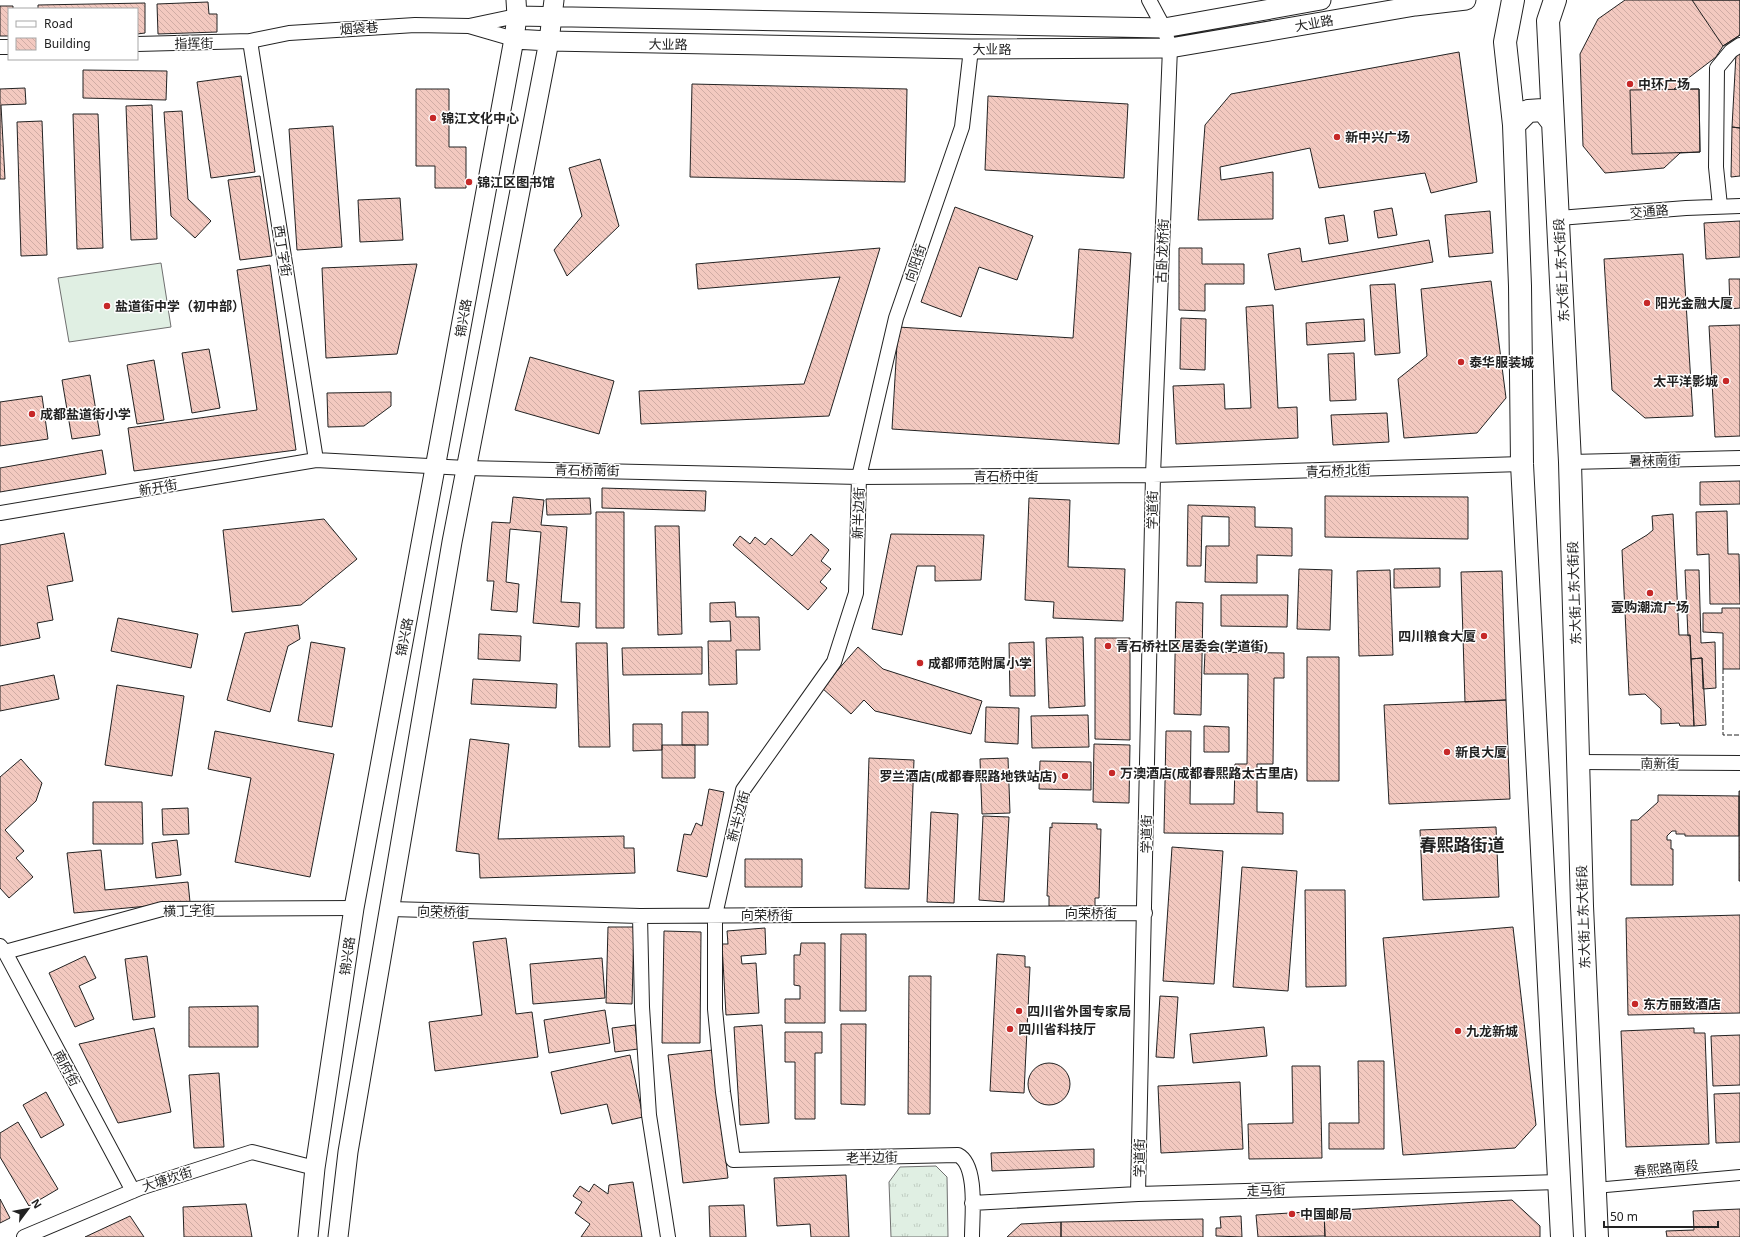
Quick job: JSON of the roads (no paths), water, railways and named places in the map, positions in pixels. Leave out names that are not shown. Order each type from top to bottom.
[{"type":"main road","name":"大业路","points":[[516,8],[1164,28],[1321,0]]},
{"type":"main road","name":"大业路","points":[[514,39],[549,41],[971,49],[1170,48],[1415,6],[1466,0]]},
{"type":"main road","points":[[1513,0],[1505,42],[1514,125],[1520,286],[1522,464],[1562,1237]]},
{"type":"main road","name":"东大街上东大街段","points":[[1555,0],[1548,21],[1570,462],[1582,906],[1597,1237]]},
{"type":"main road","name":"锦兴路","points":[[308,1237],[315,1168],[354,908],[514,39],[516,8]]},
{"type":"main road","points":[[338,1237],[348,1152],[452,542],[549,41],[553,9]]},
{"type":"main road","points":[[1514,125],[1528,110],[1542,110],[1553,124]]},
{"type":"street","name":"古卧龙桥街","points":[[1149,0],[1164,28],[1170,48],[1153,475]]},
{"type":"street","points":[[469,26],[516,8]]},
{"type":"street","name":"烟袋巷","points":[[250,41],[289,33],[416,25],[469,26]]},
{"type":"street","points":[[469,26],[514,39]]},
{"type":"street","name":"指挥街","points":[[138,44],[250,41]]},
{"type":"street","name":"西丁字街","points":[[250,41],[316,460]]},
{"type":"street","points":[[1720,206],[1716,167],[1717,68],[1731,51],[1740,45]]},
{"type":"street","name":"向阳街","points":[[859,477],[896,318],[962,127],[971,49]]},
{"type":"street","name":"交通路","points":[[1558,218],[1720,206],[1740,206]]},
{"type":"street","name":"暑袜南街","points":[[1570,462],[1740,458]]},
{"type":"street","name":"青石桥南街","points":[[316,460],[466,468],[859,477]]},
{"type":"street","name":"新开街","points":[[0,514],[316,460]]},
{"type":"street","name":"青石桥北街","points":[[1153,475],[1522,464]]},
{"type":"street","name":"青石桥中街","points":[[859,477],[1153,475]]},
{"type":"street","name":"学道街","points":[[1138,1194],[1153,475]]},
{"type":"street","name":"新半边街","points":[[733,1160],[723,1092],[715,1009],[715,915],[742,790],[834,662],[856,593],[859,477]]},
{"type":"street","name":"南新街","points":[[1579,762],[1740,763]]},
{"type":"street","name":"横丁字街","points":[[2,949],[162,909],[354,908]]},
{"type":"street","name":"向荣桥街","points":[[390,909],[640,916],[1145,913]]},
{"type":"street","points":[[640,916],[642,1007],[649,1115],[668,1237]]},
{"type":"street","name":"南府街","points":[[2,949],[133,1191]]},
{"type":"street","name":"大塘坎街","points":[[24,1237],[133,1191],[252,1152],[315,1168]]},
{"type":"street","name":"老半边街","points":[[733,1160],[958,1155],[965,1158],[971,1173],[972,1237]]},
{"type":"street","name":"春熙路南段","points":[[1595,1188],[1740,1175]]},
{"type":"street","name":"走马街","points":[[972,1203],[1138,1194],[1559,1182]]},
{"type":"place","name":"中环广场","points":[[1630,84]]},
{"type":"place","name":"锦江文化中心","points":[[433,118]]},
{"type":"place","name":"新中兴广场","points":[[1337,137]]},
{"type":"place","name":"锦江区图书馆","points":[[469,182]]},
{"type":"place","name":"阳光金融大厦","points":[[1647,303]]},
{"type":"place","name":"盐道街中学（初中部）","points":[[107,306]]},
{"type":"place","name":"泰华服装城","points":[[1461,362]]},
{"type":"place","name":"太平洋影城","points":[[1726,381]]},
{"type":"place","name":"成都盐道街小学","points":[[32,414]]},
{"type":"place","name":"壹购潮流广场","points":[[1650,593]]},
{"type":"place","name":"四川粮食大厦","points":[[1484,636]]},
{"type":"place","name":"青石桥社区居委会(学道街)","points":[[1108,646]]},
{"type":"place","name":"成都师范附属小学","points":[[920,663]]},
{"type":"place","name":"新良大厦","points":[[1447,752]]},
{"type":"place","name":"万澳酒店(成都春熙路太古里店)","points":[[1112,773]]},
{"type":"place","name":"罗兰酒店(成都春熙路地铁站店)","points":[[1065,776]]},
{"type":"place","name":"东方丽致酒店","points":[[1635,1004]]},
{"type":"place","name":"四川省外国专家局","points":[[1019,1011]]},
{"type":"place","name":"四川省科技厅","points":[[1010,1029]]},
{"type":"place","name":"九龙新城","points":[[1458,1031]]},
{"type":"place","name":"中国邮局","points":[[1292,1214]]},
{"type":"district","name":"春熙路街道","points":[[1462,845]]}]
